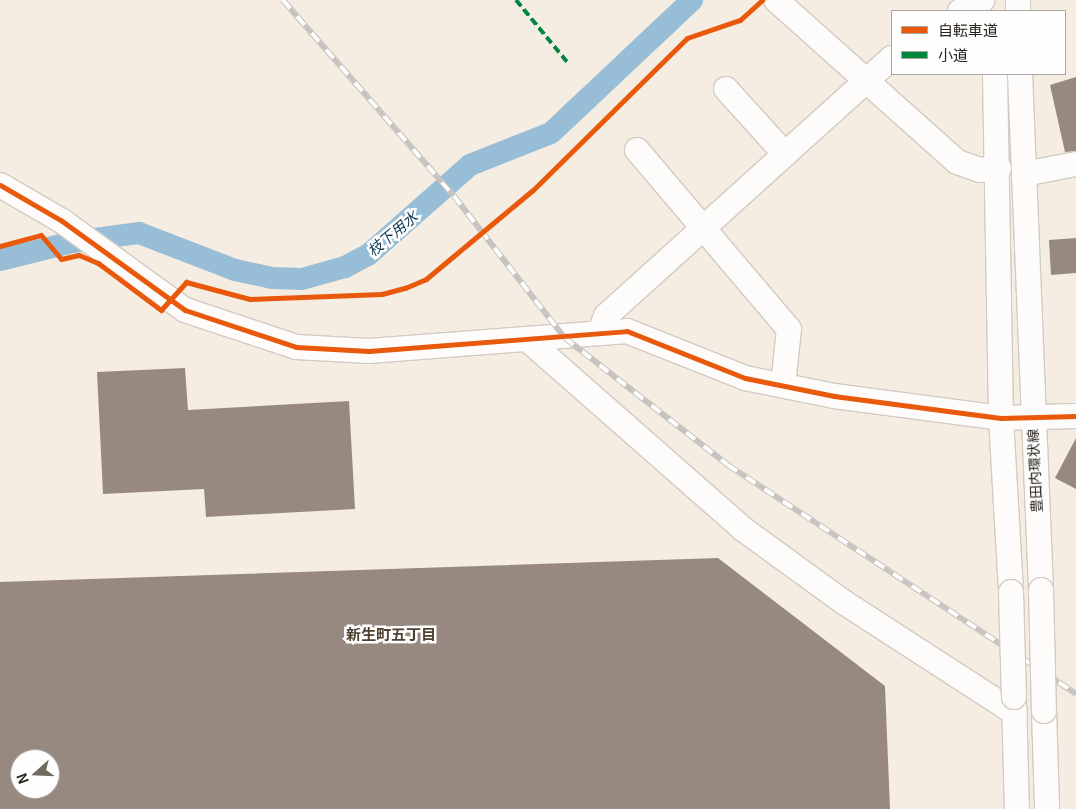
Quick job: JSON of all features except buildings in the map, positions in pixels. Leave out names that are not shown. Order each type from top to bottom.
[{"type":"street","points":[[962,10],[983,0]]},
{"type":"street","points":[[785,3],[866,82],[957,162],[980,170],[999,168]]},
{"type":"street","points":[[600,331],[606,316],[891,59]]},
{"type":"street","points":[[995,75],[999,168],[1001,418],[1011,592],[1017,809]]},
{"type":"street","name":"豊田内環状線","points":[[1020,75],[1031,417],[1041,590],[1047,809]]},
{"type":"street","points":[[726,90],[785,154]]},
{"type":"street","points":[[637,150],[789,329],[784,386]]},
{"type":"street","points":[[1024,174],[1076,164]]},
{"type":"street","points":[[0,185],[67,225],[185,310],[296,347],[369,351],[528,340],[600,331],[627,331],[746,378],[784,386],[899,407],[1001,418],[1076,416]]},
{"type":"street","points":[[528,340],[743,529],[845,603],[1014,705]]},
{"type":"waterway","name":"枝下用水","points":[[0,260],[73,242],[139,233],[235,270],[272,278],[302,279],[345,267],[368,255],[470,165],[551,133],[692,0]]},
{"type":"railway","points":[[283,0],[454,196],[565,338],[728,465],[1076,694]]},
{"type":"marked path","points":[[516,0],[568,63]]},
{"type":"cycle path","points":[[0,246],[41,235],[61,259],[79,255],[98,263],[161,310],[186,282],[250,299],[382,294],[405,288],[426,279],[533,190],[687,38],[740,20],[762,0]]},
{"type":"cycle path","points":[[0,185],[62,221],[185,310],[296,347],[369,351],[627,331],[745,378],[834,396],[1001,418],[1076,416]]},
{"type":"district","name":"新生町五丁目","points":[[391,634]]}]
